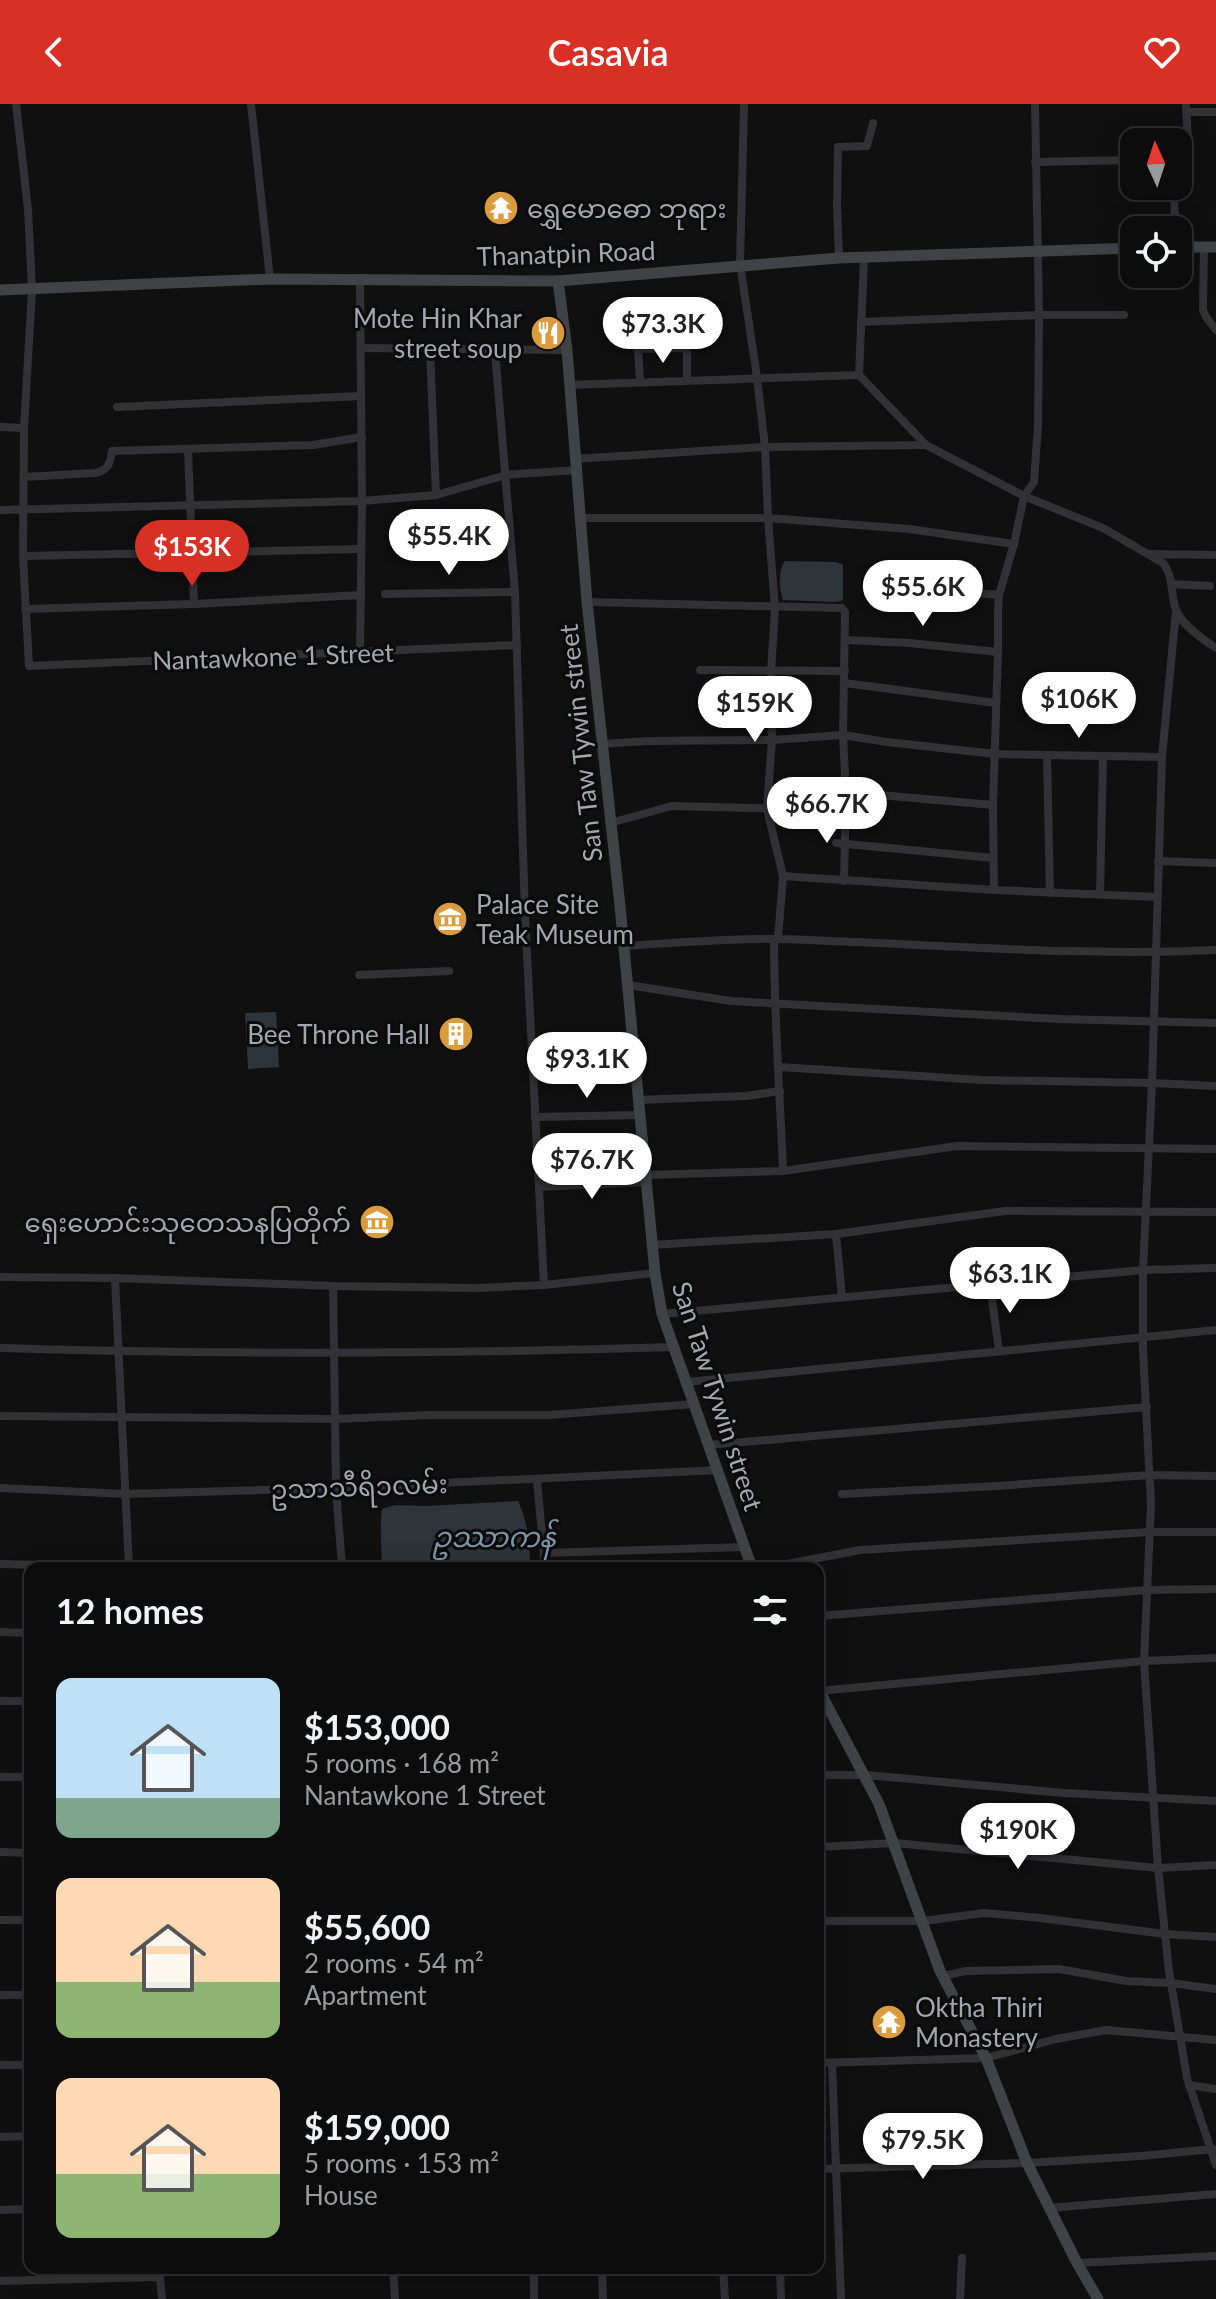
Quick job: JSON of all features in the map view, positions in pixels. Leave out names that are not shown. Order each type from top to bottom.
[{"type":"street","points":[[16,104],[28,209],[32,290],[24,428],[25,609],[361,595]]},
{"type":"street","points":[[251,104],[270,279]]},
{"type":"street","points":[[744,104],[740,264],[765,447],[775,608],[767,809],[783,876],[776,939],[774,1002],[783,1171]]},
{"type":"street","points":[[994,890],[993,805],[999,595],[1024,496],[1034,482],[1038,425],[1035,104]]},
{"type":"street","points":[[1187,128],[1186,108],[1216,112]]},
{"type":"street","points":[[839,258],[838,147],[867,146],[873,123]]},
{"type":"street","points":[[1035,162],[1120,160]]},
{"type":"street","points":[[1210,247],[1203,310],[1216,330]]},
{"type":"street","name":"Thanatpin Road","points":[[0,290],[270,279],[558,281],[839,258],[1120,248]]},
{"type":"street","points":[[864,258],[859,375],[926,445],[1024,496],[1103,528],[1167,567],[1176,611],[1162,757],[1150,1148],[1143,1270],[1150,1532],[1144,1661],[1158,1868],[1171,1983],[1189,2085],[1216,2165]]},
{"type":"street","points":[[360,278],[360,653]]},
{"type":"street","name":"San Taw Tywin street","points":[[558,281],[655,1273],[662,1314],[750,1562]]},
{"type":"street","points":[[861,322],[1124,315]]},
{"type":"street","points":[[361,348],[567,350]]},
{"type":"street","points":[[640,381],[638,349],[685,348],[687,379]]},
{"type":"street","points":[[430,351],[436,495]]},
{"type":"street","points":[[495,351],[515,592],[525,915],[544,1285]]},
{"type":"street","points":[[569,385],[859,375]]},
{"type":"street","points":[[117,407],[361,396]]},
{"type":"street","points":[[0,427],[24,428]]},
{"type":"street","points":[[24,477],[105,471],[110,465],[112,451],[313,445],[362,437]]},
{"type":"street","points":[[0,510],[362,501],[436,495],[506,475],[575,464],[765,447],[926,445]]},
{"type":"street","points":[[188,450],[194,604]]},
{"type":"street","points":[[580,518],[768,518],[909,529],[1014,544]]},
{"type":"street","points":[[23,556],[361,549]]},
{"type":"street","points":[[1148,554],[1216,555]]},
{"type":"street","points":[[1171,584],[1210,586]]},
{"type":"street","points":[[880,585],[999,595]]},
{"type":"street","points":[[385,594],[515,592]]},
{"type":"street","points":[[587,602],[842,608],[845,612],[843,735],[846,792],[840,844],[844,881]]},
{"type":"street","name":"Nantawkone 1 Street","points":[[25,609],[29,666],[517,645]]},
{"type":"street","points":[[1176,611],[1199,637],[1216,648]]},
{"type":"street","points":[[845,640],[998,652]]},
{"type":"street","points":[[700,670],[845,671]]},
{"type":"street","points":[[845,683],[996,703]]},
{"type":"street","points":[[601,744],[843,735],[995,754],[1162,757]]},
{"type":"street","points":[[1047,755],[1050,893]]},
{"type":"street","points":[[1100,895],[1103,756]]},
{"type":"street","points":[[846,792],[993,805]]},
{"type":"street","points":[[610,823],[672,806],[845,810]]},
{"type":"street","points":[[840,844],[993,858]]},
{"type":"street","points":[[1158,861],[1216,863]]},
{"type":"street","points":[[783,876],[1157,897]]},
{"type":"street","points":[[624,946],[776,939],[1070,953],[1216,950]]},
{"type":"street","points":[[359,975],[449,971]]},
{"type":"street","points":[[628,985],[731,1001],[1059,1019],[1216,1023]]},
{"type":"street","points":[[779,1067],[982,1080],[1216,1086]]},
{"type":"street","points":[[637,1100],[746,1096],[780,1091]]},
{"type":"street","points":[[535,1117],[639,1115]]},
{"type":"street","points":[[539,1187],[783,1171],[957,1146],[1216,1149]]},
{"type":"street","points":[[651,1245],[836,1234],[1005,1211],[1216,1212]]},
{"type":"street","points":[[836,1234],[842,1297]]},
{"type":"street","points":[[662,1314],[1143,1270],[1216,1268]]},
{"type":"street","points":[[0,1277],[477,1288],[544,1285],[655,1273]]},
{"type":"street","points":[[115,1278],[129,1562]]},
{"type":"street","points":[[990,1284],[999,1351]]},
{"type":"street","points":[[333,1286],[336,1488],[342,1562]]},
{"type":"street","points":[[687,1382],[1216,1330]]},
{"type":"street","points":[[0,1348],[119,1352],[504,1352],[674,1347]]},
{"type":"street","points":[[0,1416],[335,1419],[548,1415],[694,1404]]},
{"type":"street","points":[[709,1445],[1147,1407]]},
{"type":"street","name":"ဥသာသီရိ၁လမ်း","points":[[0,1488],[126,1494],[336,1488],[719,1470]]},
{"type":"street","points":[[842,1494],[1149,1475],[1216,1476]]},
{"type":"street","points":[[537,1479],[545,1562]]},
{"type":"street","points":[[798,1562],[860,1550],[1150,1532],[1216,1532]]},
{"type":"street","points":[[544,1553],[744,1547]]},
{"type":"street","points":[[0,1564],[24,1565]]},
{"type":"street","points":[[824,1616],[1147,1590],[1216,1589]]},
{"type":"street","points":[[0,1632],[24,1633]]},
{"type":"street","points":[[824,1690],[1144,1661],[1216,1658]]},
{"type":"street","points":[[824,1699],[866,1775],[895,1843],[943,1976],[986,2058],[1027,2163],[1098,2299]]},
{"type":"street","points":[[0,1701],[24,1701]]},
{"type":"street","points":[[824,1775],[866,1775],[1064,1793],[1216,1801]]},
{"type":"street","points":[[0,1777],[24,1777]]},
{"type":"street","points":[[824,1847],[895,1843],[1158,1868],[1216,1865]]},
{"type":"street","points":[[0,1852],[24,1853]]},
{"type":"street","points":[[824,1921],[923,1921],[984,1913],[1216,1937]]},
{"type":"street","points":[[0,1920],[24,1920]]},
{"type":"street","points":[[943,1976],[966,1971],[1059,1969],[1126,1981],[1216,1989]]},
{"type":"street","points":[[0,1995],[24,1995]]},
{"type":"street","points":[[824,2063],[986,2058],[1056,2039],[1106,2030],[1216,2040]]},
{"type":"street","points":[[832,2063],[841,2299]]},
{"type":"street","points":[[0,2065],[24,2065]]},
{"type":"street","points":[[1189,2085],[1216,2089]]},
{"type":"street","points":[[0,2137],[24,2136]]},
{"type":"street","points":[[824,2169],[1027,2163],[1213,2150]]},
{"type":"street","points":[[1048,2208],[1216,2194]]},
{"type":"street","points":[[0,2210],[24,2209]]},
{"type":"street","points":[[1077,2263],[1216,2256]]},
{"type":"street","points":[[960,2299],[962,2258]]},
{"type":"street","points":[[0,2281],[140,2274]]},
{"type":"street","points":[[160,2274],[162,2299]]},
{"type":"street","points":[[393,2274],[395,2299]]},
{"type":"street","points":[[534,2274],[534,2299]]},
{"type":"street","points":[[602,2274],[603,2299]]},
{"type":"street","points":[[723,2274],[725,2299]]},
{"type":"street","points":[[780,2274],[781,2299]]},
{"type":"water","points":[[785,561],[836,562],[843,565],[843,600],[783,600],[780,580]]},
{"type":"water","points":[[276,1012],[279,1067],[248,1069],[245,1013]]},
{"type":"water","name":"ဥဿာကန်","points":[[518,1501],[528,1534],[530,1562],[381,1562],[382,1509],[395,1505]]},
{"type":"place","name":"ရွှေမောဓော ဘုရား","points":[[501,208]]},
{"type":"place","name":"Mote Hin Khar street soup","points":[[548,333]]},
{"type":"place","name":"Palace Site Teak Museum","points":[[450,919]]},
{"type":"place","name":"Bee Throne Hall","points":[[456,1034]]},
{"type":"place","name":"ရှေးဟောင်းသုတေသနပြတိုက်","points":[[377,1222]]},
{"type":"place","name":"Oktha Thiri Monastery","points":[[889,2022]]}]
